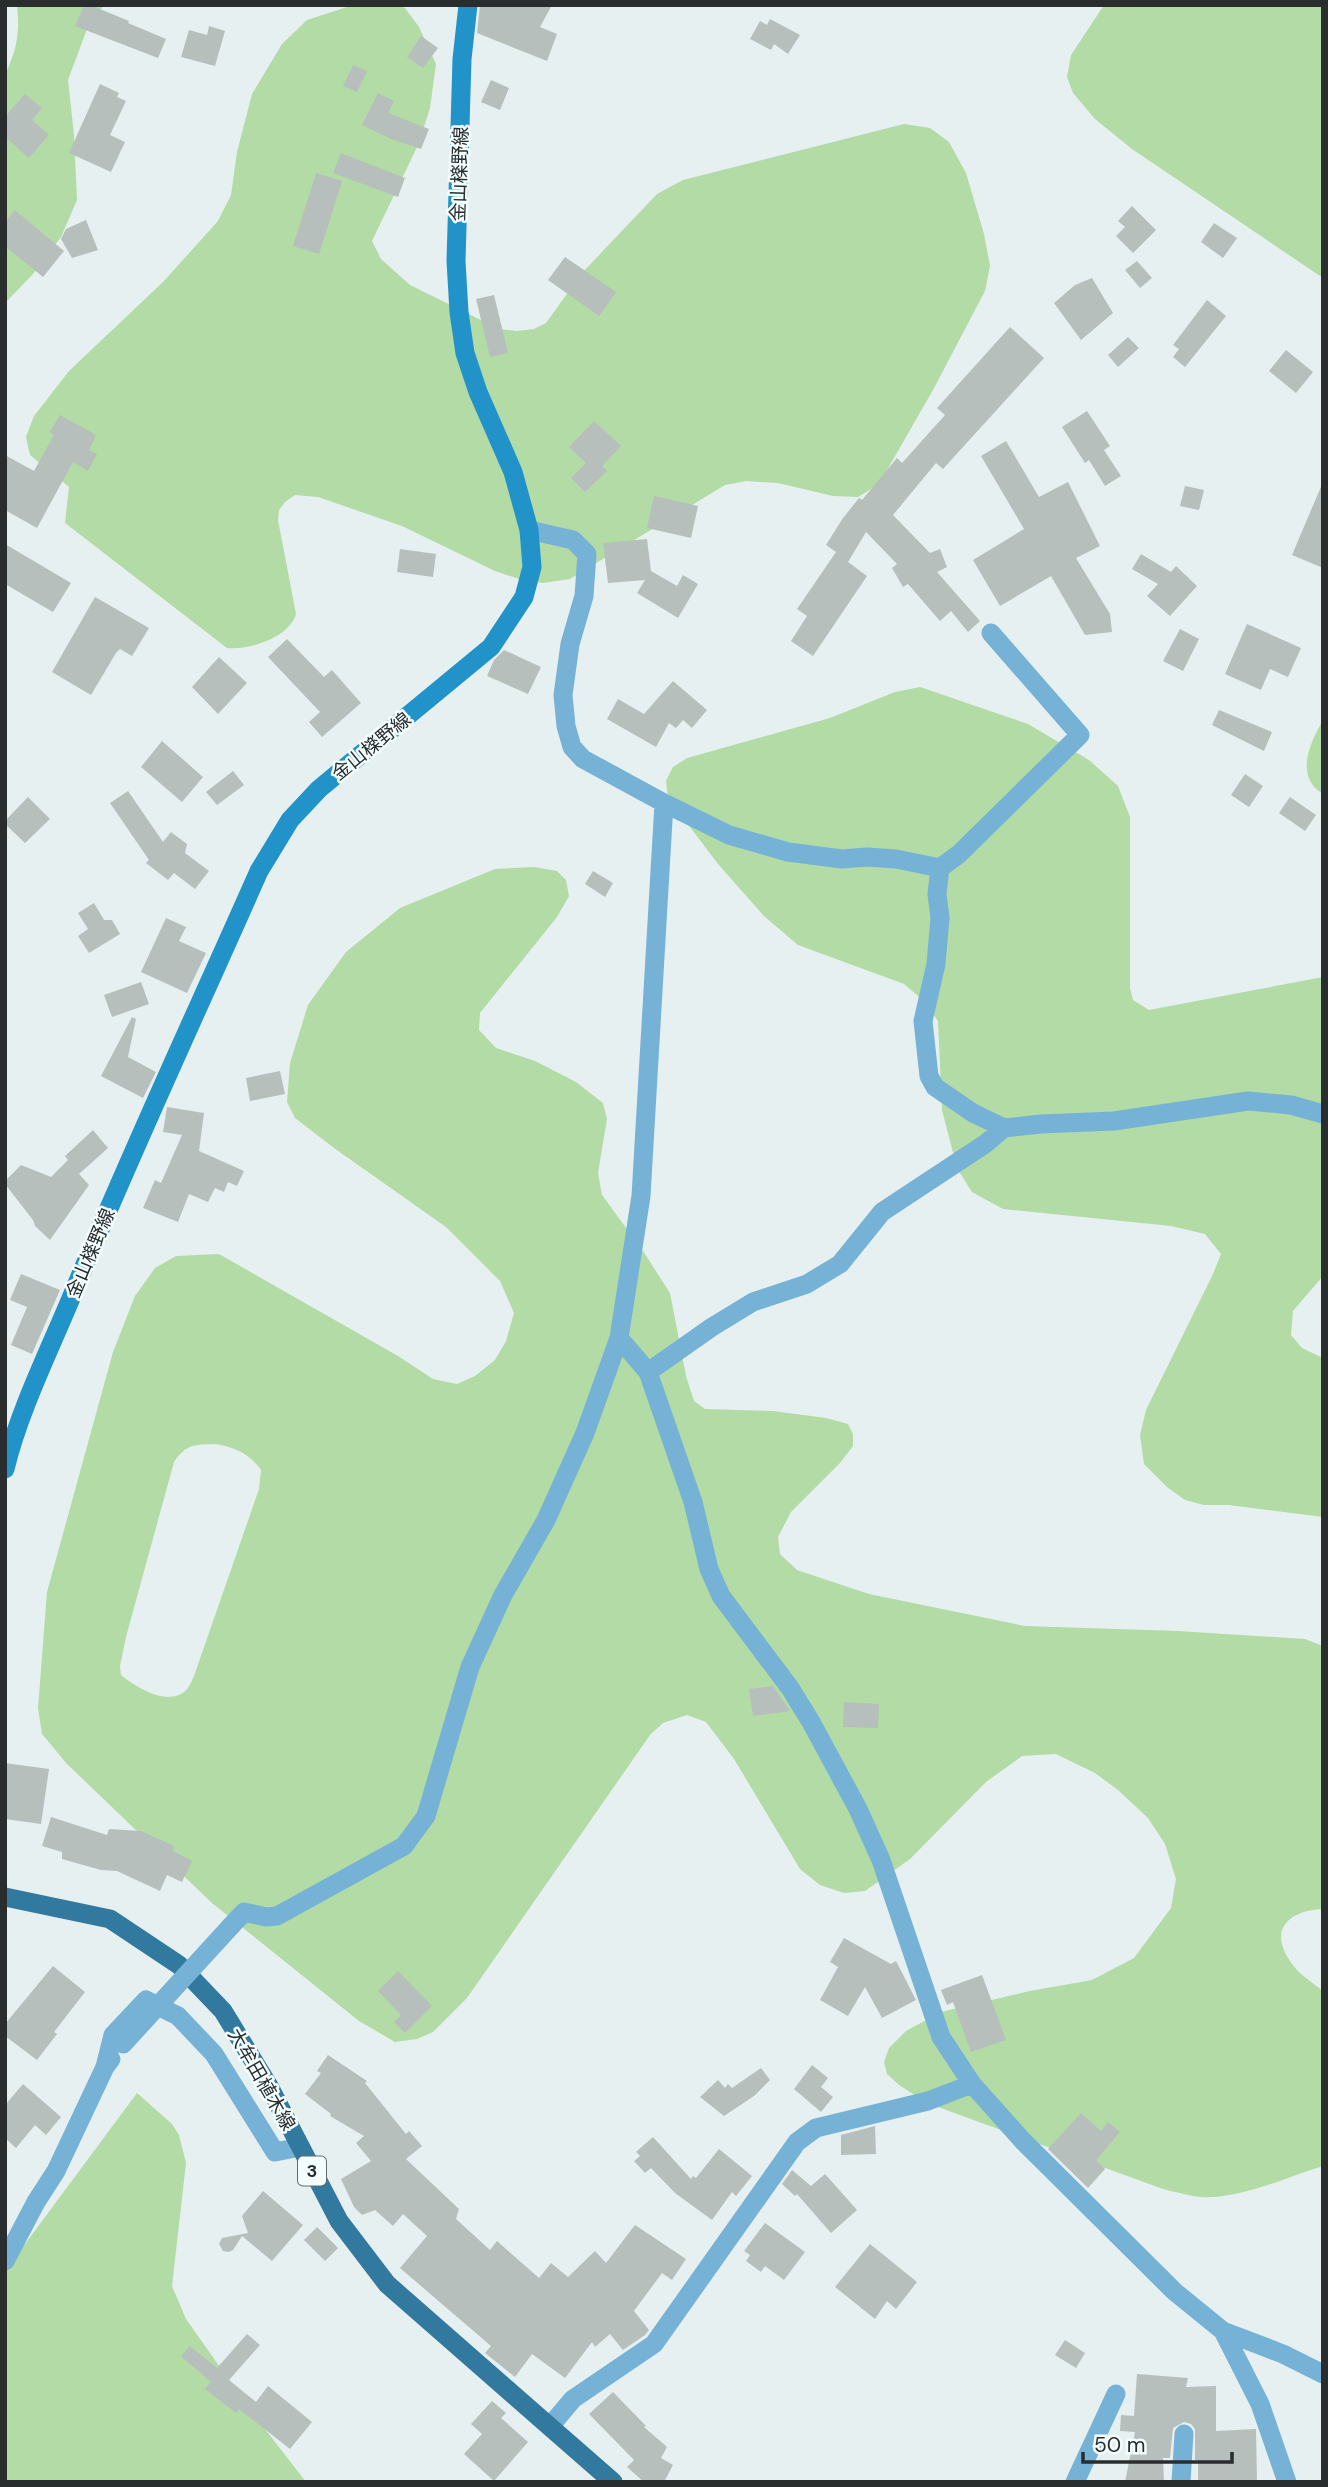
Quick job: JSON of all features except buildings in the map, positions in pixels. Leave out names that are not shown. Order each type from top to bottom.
[{"type":"main road","name":"金山檪野線","points":[[5,1469],[36,1381],[106,1214],[259,871],[290,820],[319,789],[491,648],[524,597],[532,568],[529,530],[513,472],[478,392],[465,353],[459,312],[456,261],[462,59],[468,5]]},
{"type":"main road","name":"大牟田植木線","points":[[5,1897],[110,1919],[179,1965],[223,2011],[270,2088],[339,2221],[387,2284],[613,2482]]},
{"type":"street","points":[[529,530],[573,540],[587,554],[583,596],[570,644],[563,695],[566,726],[572,747],[583,759],[729,835],[788,852],[842,859],[895,859],[940,868]]},
{"type":"street","points":[[990,634],[1080,735],[959,854],[940,868],[936,964],[923,1021],[929,1076],[934,1087],[973,1113],[1004,1128],[1114,1121],[1248,1101],[1291,1105],[1323,1114]]},
{"type":"street","points":[[105,2067],[244,1912],[265,1917],[277,1916],[404,1846],[426,1816],[470,1667],[503,1595],[546,1520],[585,1433],[619,1338],[641,1196],[664,803]]},
{"type":"street","points":[[648,1372],[753,1302],[807,1284],[840,1264],[882,1212],[985,1144],[1004,1128]]},
{"type":"street","points":[[619,1338],[648,1372],[689,1491],[709,1569],[721,1596],[790,1688],[858,1809],[881,1860],[941,2037],[972,2084],[1022,2140],[1175,2292],[1223,2331],[1283,2354],[1323,2374]]},
{"type":"street","points":[[5,2261],[56,2171],[105,2067],[113,2035],[146,2000],[178,2016],[214,2054],[275,2152],[300,2147]]},
{"type":"street","points":[[551,2425],[573,2399],[654,2344],[797,2142],[816,2128],[928,2101],[972,2084]]},
{"type":"street","points":[[1223,2331],[1260,2404],[1287,2482]]},
{"type":"street","points":[[1075,2482],[1116,2394]]},
{"type":"street","points":[[1181,2482],[1184,2434]]},
{"type":"green space","points":[[17,5],[104,5],[87,29],[68,80],[77,200],[61,237],[33,274],[5,303],[5,74],[17,41]]},
{"type":"green space","points":[[353,5],[398,5],[405,8],[419,27],[436,64],[430,108],[419,143],[372,241],[381,259],[410,285],[499,329],[534,329],[546,323],[582,273],[657,194],[683,180],[904,124],[930,128],[949,142],[966,173],[984,234],[990,266],[985,291],[879,484],[858,497],[833,496],[778,483],[746,481],[725,485],[570,579],[543,583],[522,580],[495,571],[402,526],[318,497],[295,495],[279,510],[278,520],[296,614],[292,622],[277,636],[236,648],[227,648],[65,523],[69,487],[30,455],[26,437],[34,416],[69,371],[164,281],[218,221],[231,195],[237,152],[252,94],[282,44],[307,20]]},
{"type":"green space","points":[[1104,5],[1323,5],[1323,278],[1132,149],[1095,119],[1073,93],[1067,77],[1071,55]]},
{"type":"green space","points":[[920,687],[1028,724],[1089,760],[1118,786],[1130,817],[1130,988],[1133,1000],[1149,1010],[1323,977],[1323,1276],[1293,1311],[1291,1335],[1302,1348],[1323,1358],[1323,1517],[1228,1505],[1204,1505],[1185,1500],[1167,1487],[1144,1464],[1140,1435],[1146,1410],[1221,1254],[1205,1234],[1171,1226],[1003,1209],[972,1192],[957,1168],[942,1110],[938,1021],[924,1001],[904,984],[798,945],[764,916],[718,864],[668,798],[666,781],[673,767],[687,758],[830,718],[895,692]]},
{"type":"green space","points":[[1323,720],[1323,794],[1314,787],[1309,778],[1307,759]]},
{"type":"green space","points":[[534,867],[557,871],[566,880],[569,896],[557,917],[480,1013],[479,1030],[496,1048],[535,1061],[576,1082],[603,1103],[607,1119],[598,1173],[602,1195],[670,1293],[686,1376],[694,1401],[705,1409],[773,1411],[826,1418],[848,1424],[853,1434],[853,1446],[840,1463],[791,1512],[778,1537],[780,1554],[797,1570],[869,1594],[1025,1626],[1178,1631],[1305,1639],[1323,1646],[1323,1909],[1292,1917],[1282,1931],[1281,1940],[1293,1965],[1323,1991],[1323,2166],[1231,2195],[1187,2195],[1163,2189],[927,2103],[887,2074],[884,2062],[889,2048],[906,2031],[941,2012],[1092,1980],[1134,1958],[1171,1908],[1176,1879],[1165,1844],[1148,1818],[1095,1773],[1056,1754],[1022,1756],[986,1782],[910,1859],[865,1891],[844,1893],[820,1885],[800,1869],[734,1759],[706,1722],[687,1715],[663,1723],[650,1735],[467,1998],[433,2032],[417,2039],[395,2042],[359,2021],[212,1903],[67,1764],[42,1734],[38,1708],[47,1592],[113,1352],[135,1296],[155,1268],[176,1256],[219,1254],[398,1356],[433,1379],[457,1384],[475,1376],[495,1360],[506,1341],[514,1313],[500,1281],[446,1227],[295,1118],[287,1102],[290,1063],[308,1005],[346,952],[400,908],[495,869]],"holes":[[[216,1444],[241,1452],[252,1459],[261,1470],[259,1489],[191,1682],[186,1690],[178,1695],[170,1697],[152,1694],[121,1675],[120,1666],[126,1637],[174,1462],[187,1448]]]},
{"type":"green space","points":[[137,2093],[172,2124],[179,2135],[186,2163],[172,2286],[186,2319],[251,2411],[306,2482],[5,2482],[5,2271]]}]
